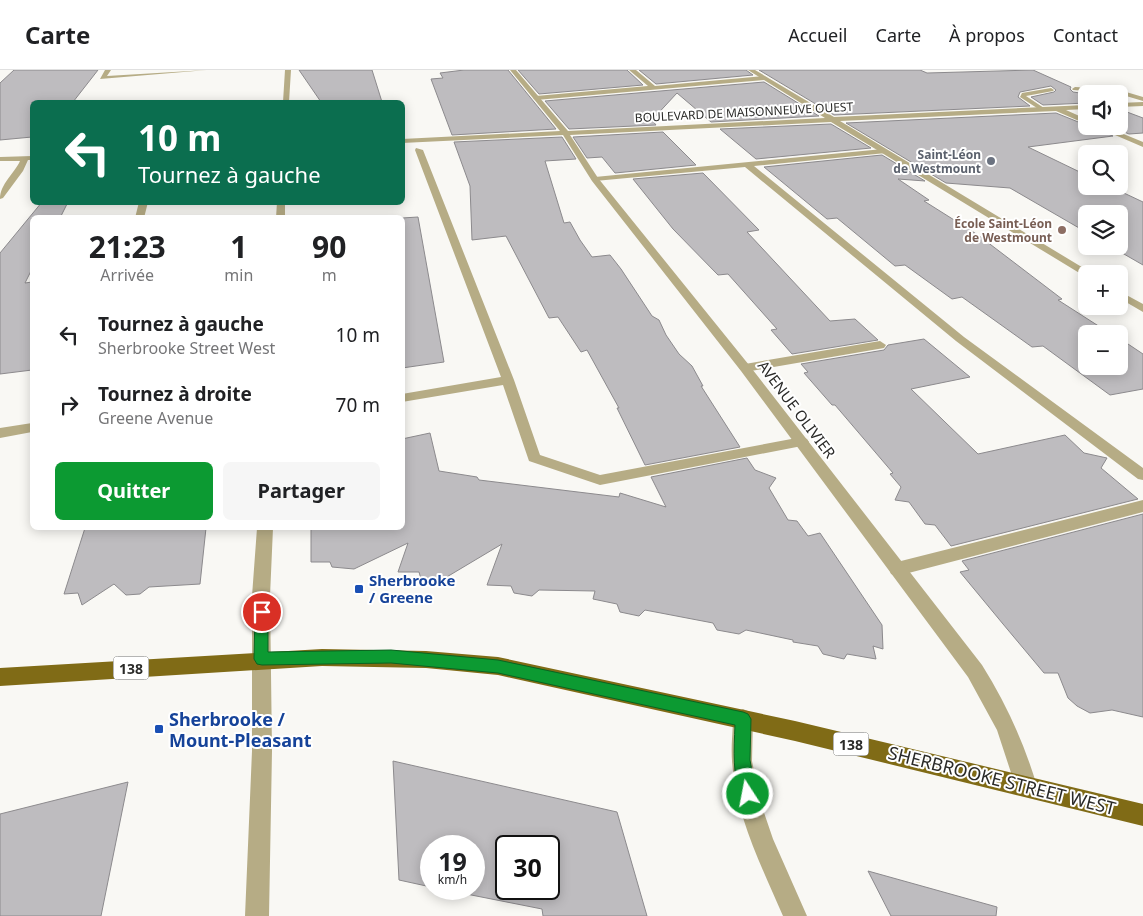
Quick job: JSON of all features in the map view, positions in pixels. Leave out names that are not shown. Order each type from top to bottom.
[{"type":"main road","name":"SHERBROOKE STREET WEST","points":[[0,677],[262,659],[391,657],[498,666],[743,719],[1143,815]]},
{"type":"street","points":[[108,70],[102,78],[204,70]]},
{"type":"street","points":[[286,100],[288,70]]},
{"type":"street","name":"AVENUE OLIVIER","points":[[512,70],[565,132],[596,179],[745,368],[975,671],[992,696],[1014,745],[1026,786]]},
{"type":"street","points":[[632,70],[654,88]]},
{"type":"street","points":[[751,70],[1078,269]]},
{"type":"street","points":[[536,98],[764,78]]},
{"type":"street","points":[[1075,89],[1116,91],[1143,99]]},
{"type":"street","points":[[1042,109],[1023,97],[1024,94],[1051,90]]},
{"type":"street","points":[[1128,105],[1143,104]]},
{"type":"street","name":"BOULEVARD DE MAISONNEUVE OUEST","points":[[405,141],[1078,107]]},
{"type":"street","points":[[1056,108],[1078,118]]},
{"type":"street","points":[[1118,135],[1143,146]]},
{"type":"street","points":[[419,150],[508,380],[534,458],[600,480],[802,442]]},
{"type":"street","points":[[596,179],[883,151]]},
{"type":"street","points":[[0,159],[29,158]]},
{"type":"street","points":[[0,196],[29,158]]},
{"type":"street","points":[[748,165],[960,338],[1143,475]]},
{"type":"street","points":[[1128,300],[1143,309]]},
{"type":"street","points":[[745,368],[880,345]]},
{"type":"street","points":[[405,397],[508,380]]},
{"type":"street","points":[[0,433],[30,428]]},
{"type":"street","points":[[897,569],[1143,506]]},
{"type":"street","points":[[257,916],[262,751],[261,596],[265,530]]},
{"type":"street","points":[[743,719],[742,760],[750,805],[762,839],[795,916]]},
{"type":"building","points":[[14,70],[98,70],[75,100],[30,100],[30,137],[0,140],[0,83]]},
{"type":"building","points":[[299,70],[372,70],[381,100],[320,100]]},
{"type":"building","points":[[464,70],[508,70],[556,129],[452,135],[431,79],[443,78],[440,73]]},
{"type":"building","points":[[518,70],[627,70],[643,85],[539,94]]},
{"type":"building","points":[[639,70],[746,70],[753,75],[656,84]]},
{"type":"building","points":[[759,70],[920,70],[927,73],[1033,70],[1071,87],[1070,89],[1073,92],[1078,93],[1078,103],[1043,105],[1031,97],[1054,92],[1056,90],[1051,86],[1020,92],[1018,97],[1030,106],[834,115]]},
{"type":"building","points":[[764,82],[819,116],[711,122],[677,93],[652,120],[656,125],[569,129],[545,101]]},
{"type":"building","points":[[1128,112],[1143,118],[1143,133],[1129,134]]},
{"type":"building","points":[[1056,113],[1078,122],[1078,135],[1113,136],[1028,147],[1078,171],[1078,195],[1128,195],[1143,202],[1143,265],[1126,255],[1128,255],[1128,205],[1078,205],[1078,227],[1010,188],[946,183],[846,123]]},
{"type":"building","points":[[831,124],[871,148],[756,159],[720,129]]},
{"type":"building","points":[[663,132],[696,165],[615,173],[602,157],[587,158],[573,137]]},
{"type":"building","points":[[562,137],[576,159],[545,161],[564,223],[570,222],[592,257],[610,255],[621,269],[652,316],[659,320],[666,335],[679,354],[692,366],[703,386],[701,386],[740,447],[645,465],[617,408],[619,408],[587,350],[581,352],[558,317],[549,318],[506,236],[472,240],[470,186],[454,142]]},
{"type":"building","points":[[882,155],[925,181],[898,179],[929,200],[924,201],[978,235],[1062,299],[1058,300],[1078,313],[1078,315],[1081,315],[1097,325],[1078,325],[1078,372],[1043,346],[1032,347],[962,297],[952,299],[905,265],[895,266],[837,218],[827,219],[764,167]]},
{"type":"building","points":[[703,173],[759,230],[747,232],[830,321],[855,319],[878,340],[792,354],[771,330],[777,329],[728,274],[718,275],[673,229],[633,179]]},
{"type":"building","points":[[40,205],[66,205],[62,215],[31,215]]},
{"type":"building","points":[[30,217],[30,273],[25,283],[30,282],[30,370],[0,374],[0,253]]},
{"type":"building","points":[[418,217],[444,362],[405,368],[405,218]]},
{"type":"building","points":[[924,339],[970,377],[911,389],[978,454],[1065,435],[1084,453],[1107,458],[1101,468],[1138,499],[951,546],[935,525],[925,524],[909,502],[895,500],[901,487],[890,474],[893,473],[835,405],[832,405],[804,373],[808,372],[801,364],[884,350],[888,345]]},
{"type":"building","points":[[1128,344],[1143,354],[1143,389],[1110,395],[1083,375],[1128,375]]},
{"type":"building","points":[[430,433],[439,471],[477,477],[479,480],[619,497],[620,493],[666,507],[651,477],[747,458],[755,470],[776,478],[769,488],[788,520],[797,521],[808,536],[820,533],[882,625],[883,649],[873,646],[876,659],[847,654],[844,659],[823,654],[818,646],[793,642],[793,640],[746,630],[739,634],[717,630],[713,623],[645,610],[639,616],[620,612],[617,604],[593,599],[595,591],[539,590],[532,596],[514,593],[511,586],[487,585],[502,544],[440,581],[421,579],[419,572],[398,572],[408,543],[354,569],[332,567],[330,562],[311,562],[311,530],[405,530],[405,438]]},
{"type":"building","points":[[1143,514],[1143,717],[1112,710],[1090,713],[1077,706],[1068,698],[1058,673],[1044,673],[960,572],[969,570],[962,561]]},
{"type":"building","points":[[84,530],[206,530],[200,584],[149,587],[140,594],[126,595],[114,584],[82,605],[78,593],[64,594]]},
{"type":"building","points":[[393,761],[617,812],[647,916],[543,916],[542,909],[497,900],[560,900],[560,835],[495,835],[495,900],[485,898],[485,835],[420,835],[420,885],[399,880]]},
{"type":"building","points":[[128,782],[101,916],[0,916],[0,814]]},
{"type":"building","points":[[868,871],[997,907],[996,916],[891,916]]},
{"type":"place","name":"Saint-Léon de Westmount","points":[[991,161]]},
{"type":"place","name":"École Saint-Léon de Westmount","points":[[1062,230]]},
{"type":"place","name":"Sherbrooke / Greene","points":[[359,589]]},
{"type":"place","name":"Sherbrooke / Mount-Pleasant","points":[[159,729]]},
{"type":"route","points":[[262,612],[262,659],[364,656],[422,658],[498,666],[743,719],[742,760],[748,794]]}]
